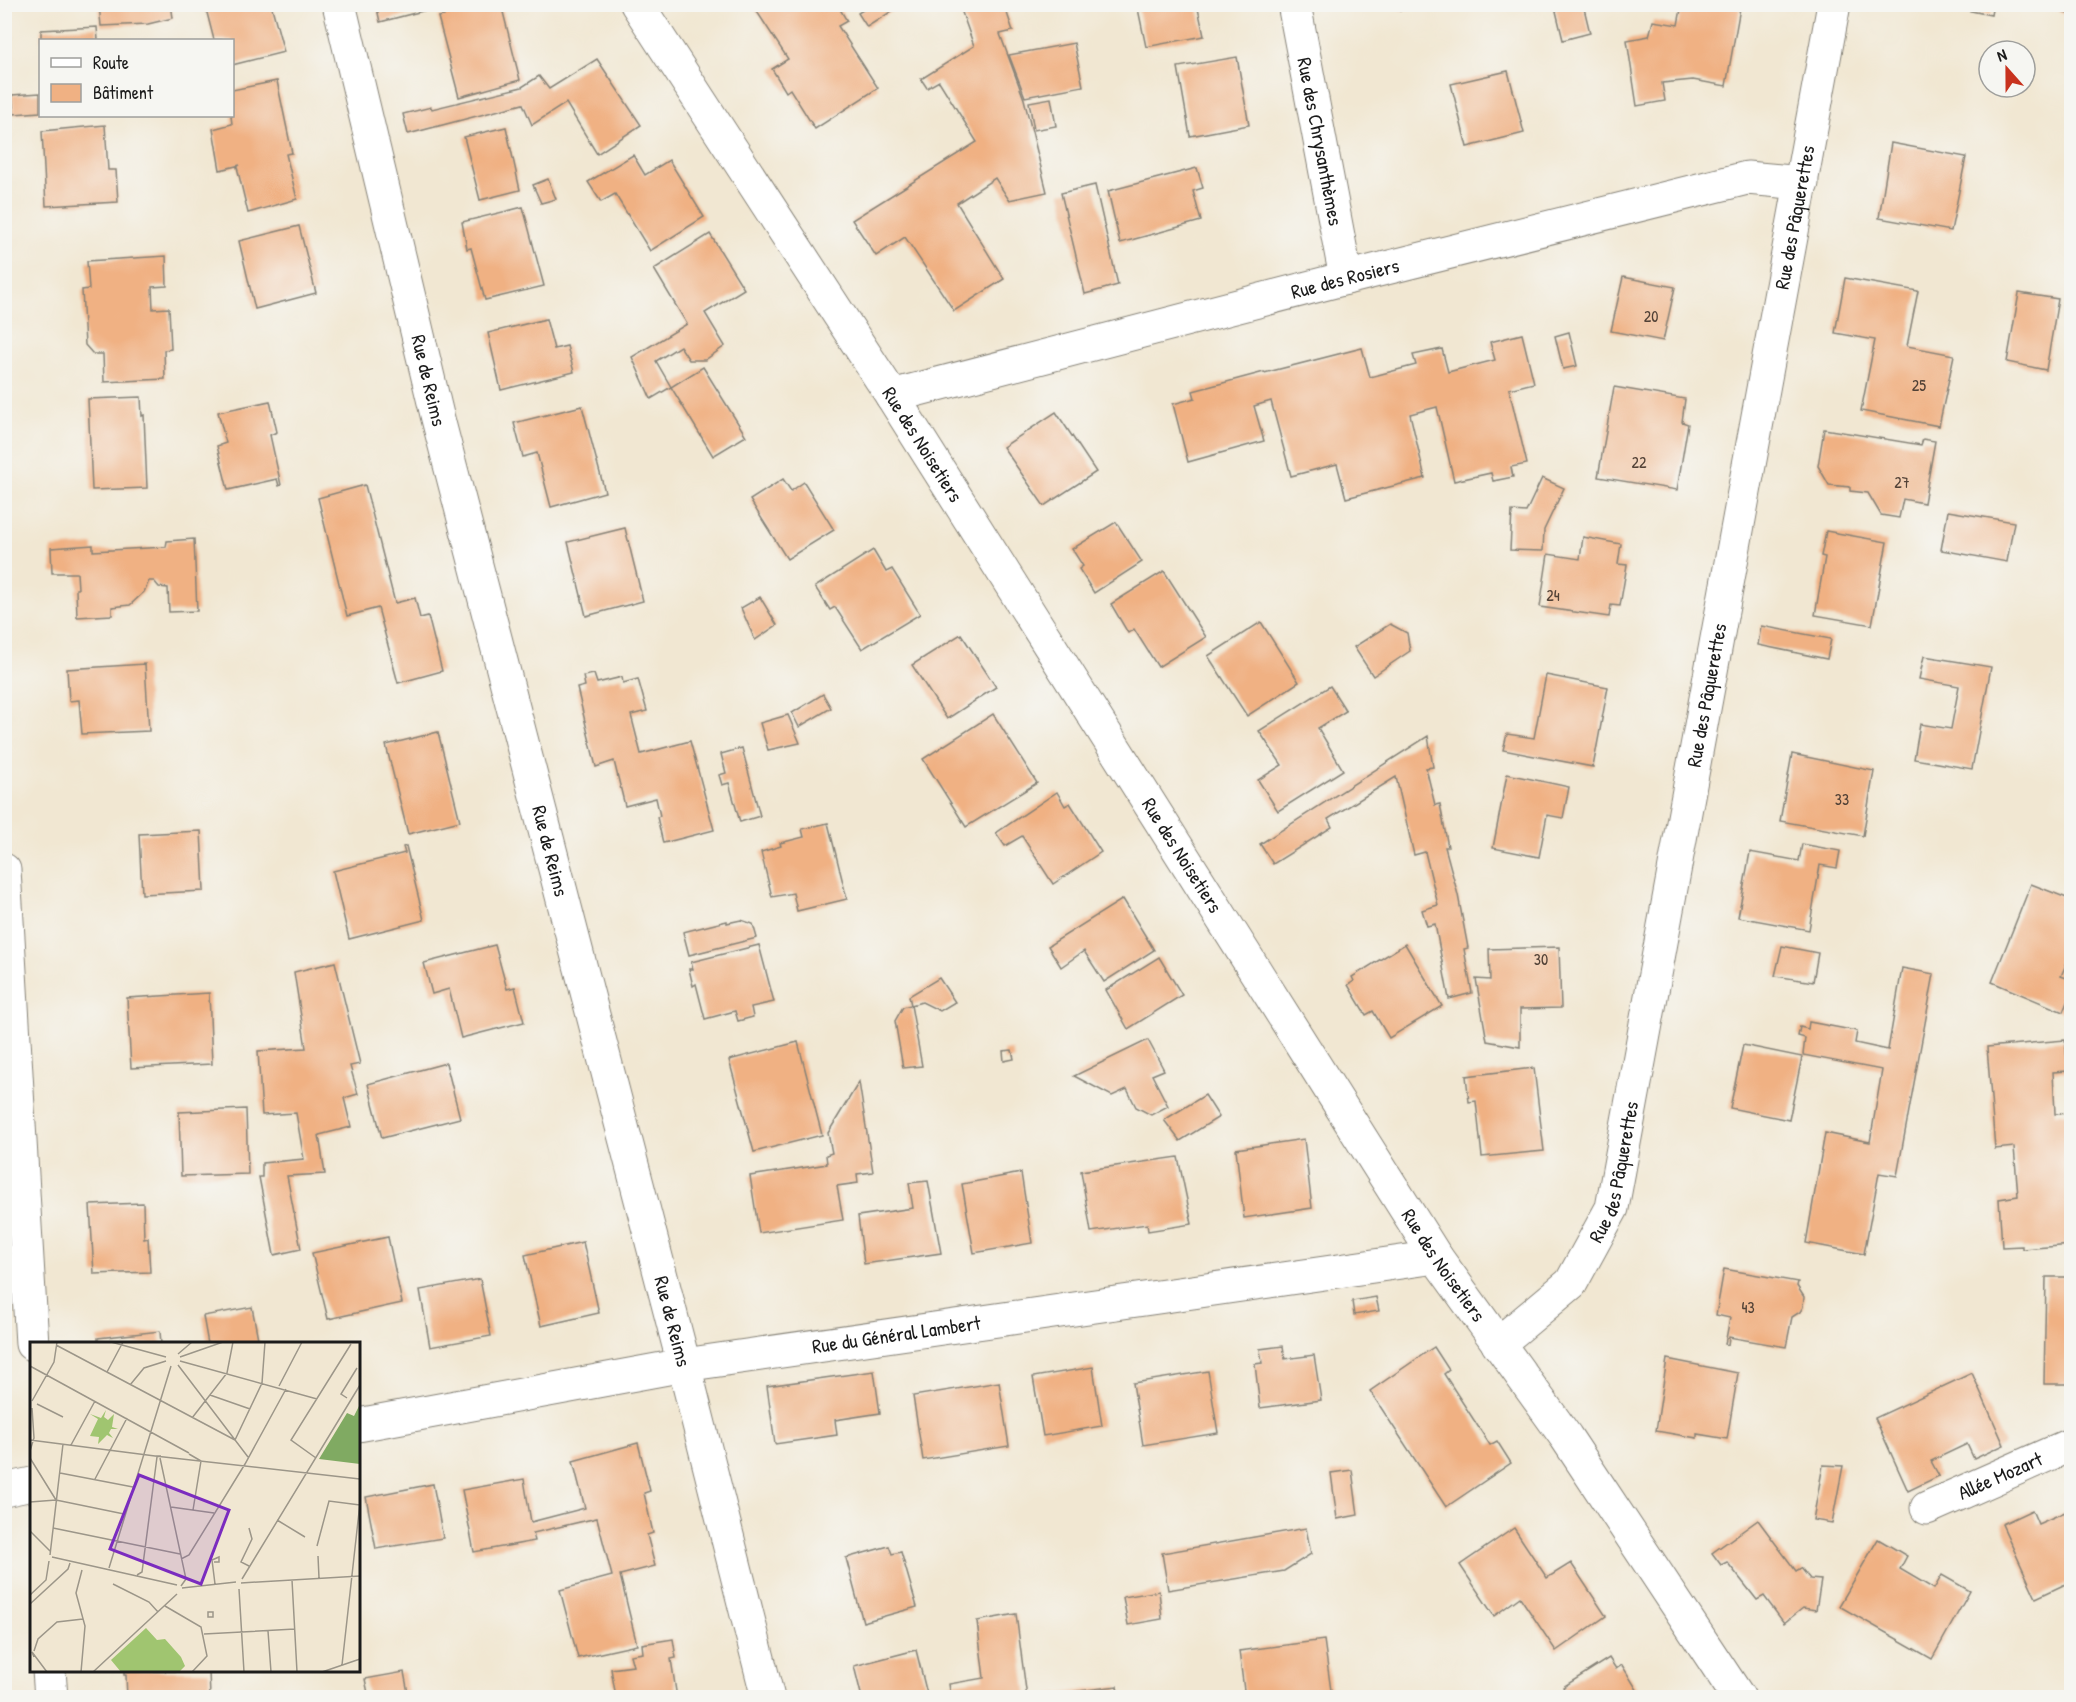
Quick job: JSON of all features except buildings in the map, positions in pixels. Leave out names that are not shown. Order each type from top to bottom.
[{"type":"street","name":"Rue de Reims","points":[[339,4],[437,415],[684,1365],[768,1698]]},
{"type":"street","name":"Rue des Noisetiers","points":[[637,4],[892,396],[1436,1257],[1566,1437],[1739,1698]]},
{"type":"street","name":"Rue des Chrysanthèmes","points":[[1294,4],[1346,278]]},
{"type":"street","name":"Rue des Pâquerettes","points":[[1498,1344],[1571,1283],[1612,1208],[1834,4]]},
{"type":"street","name":"Rue des Rosiers","points":[[892,396],[1346,278],[1747,178],[1802,183]]},
{"type":"street","points":[[5,880],[32,1342]]},
{"type":"street","name":"Rue du Général Lambert","points":[[360,1425],[684,1365],[1436,1257]]},
{"type":"street","name":"Allée Mozart","points":[[1927,1508],[2072,1444]]},
{"type":"street","points":[[4,1490],[30,1484]]},
{"type":"street","points":[[50,1672],[51,1698]]}]
